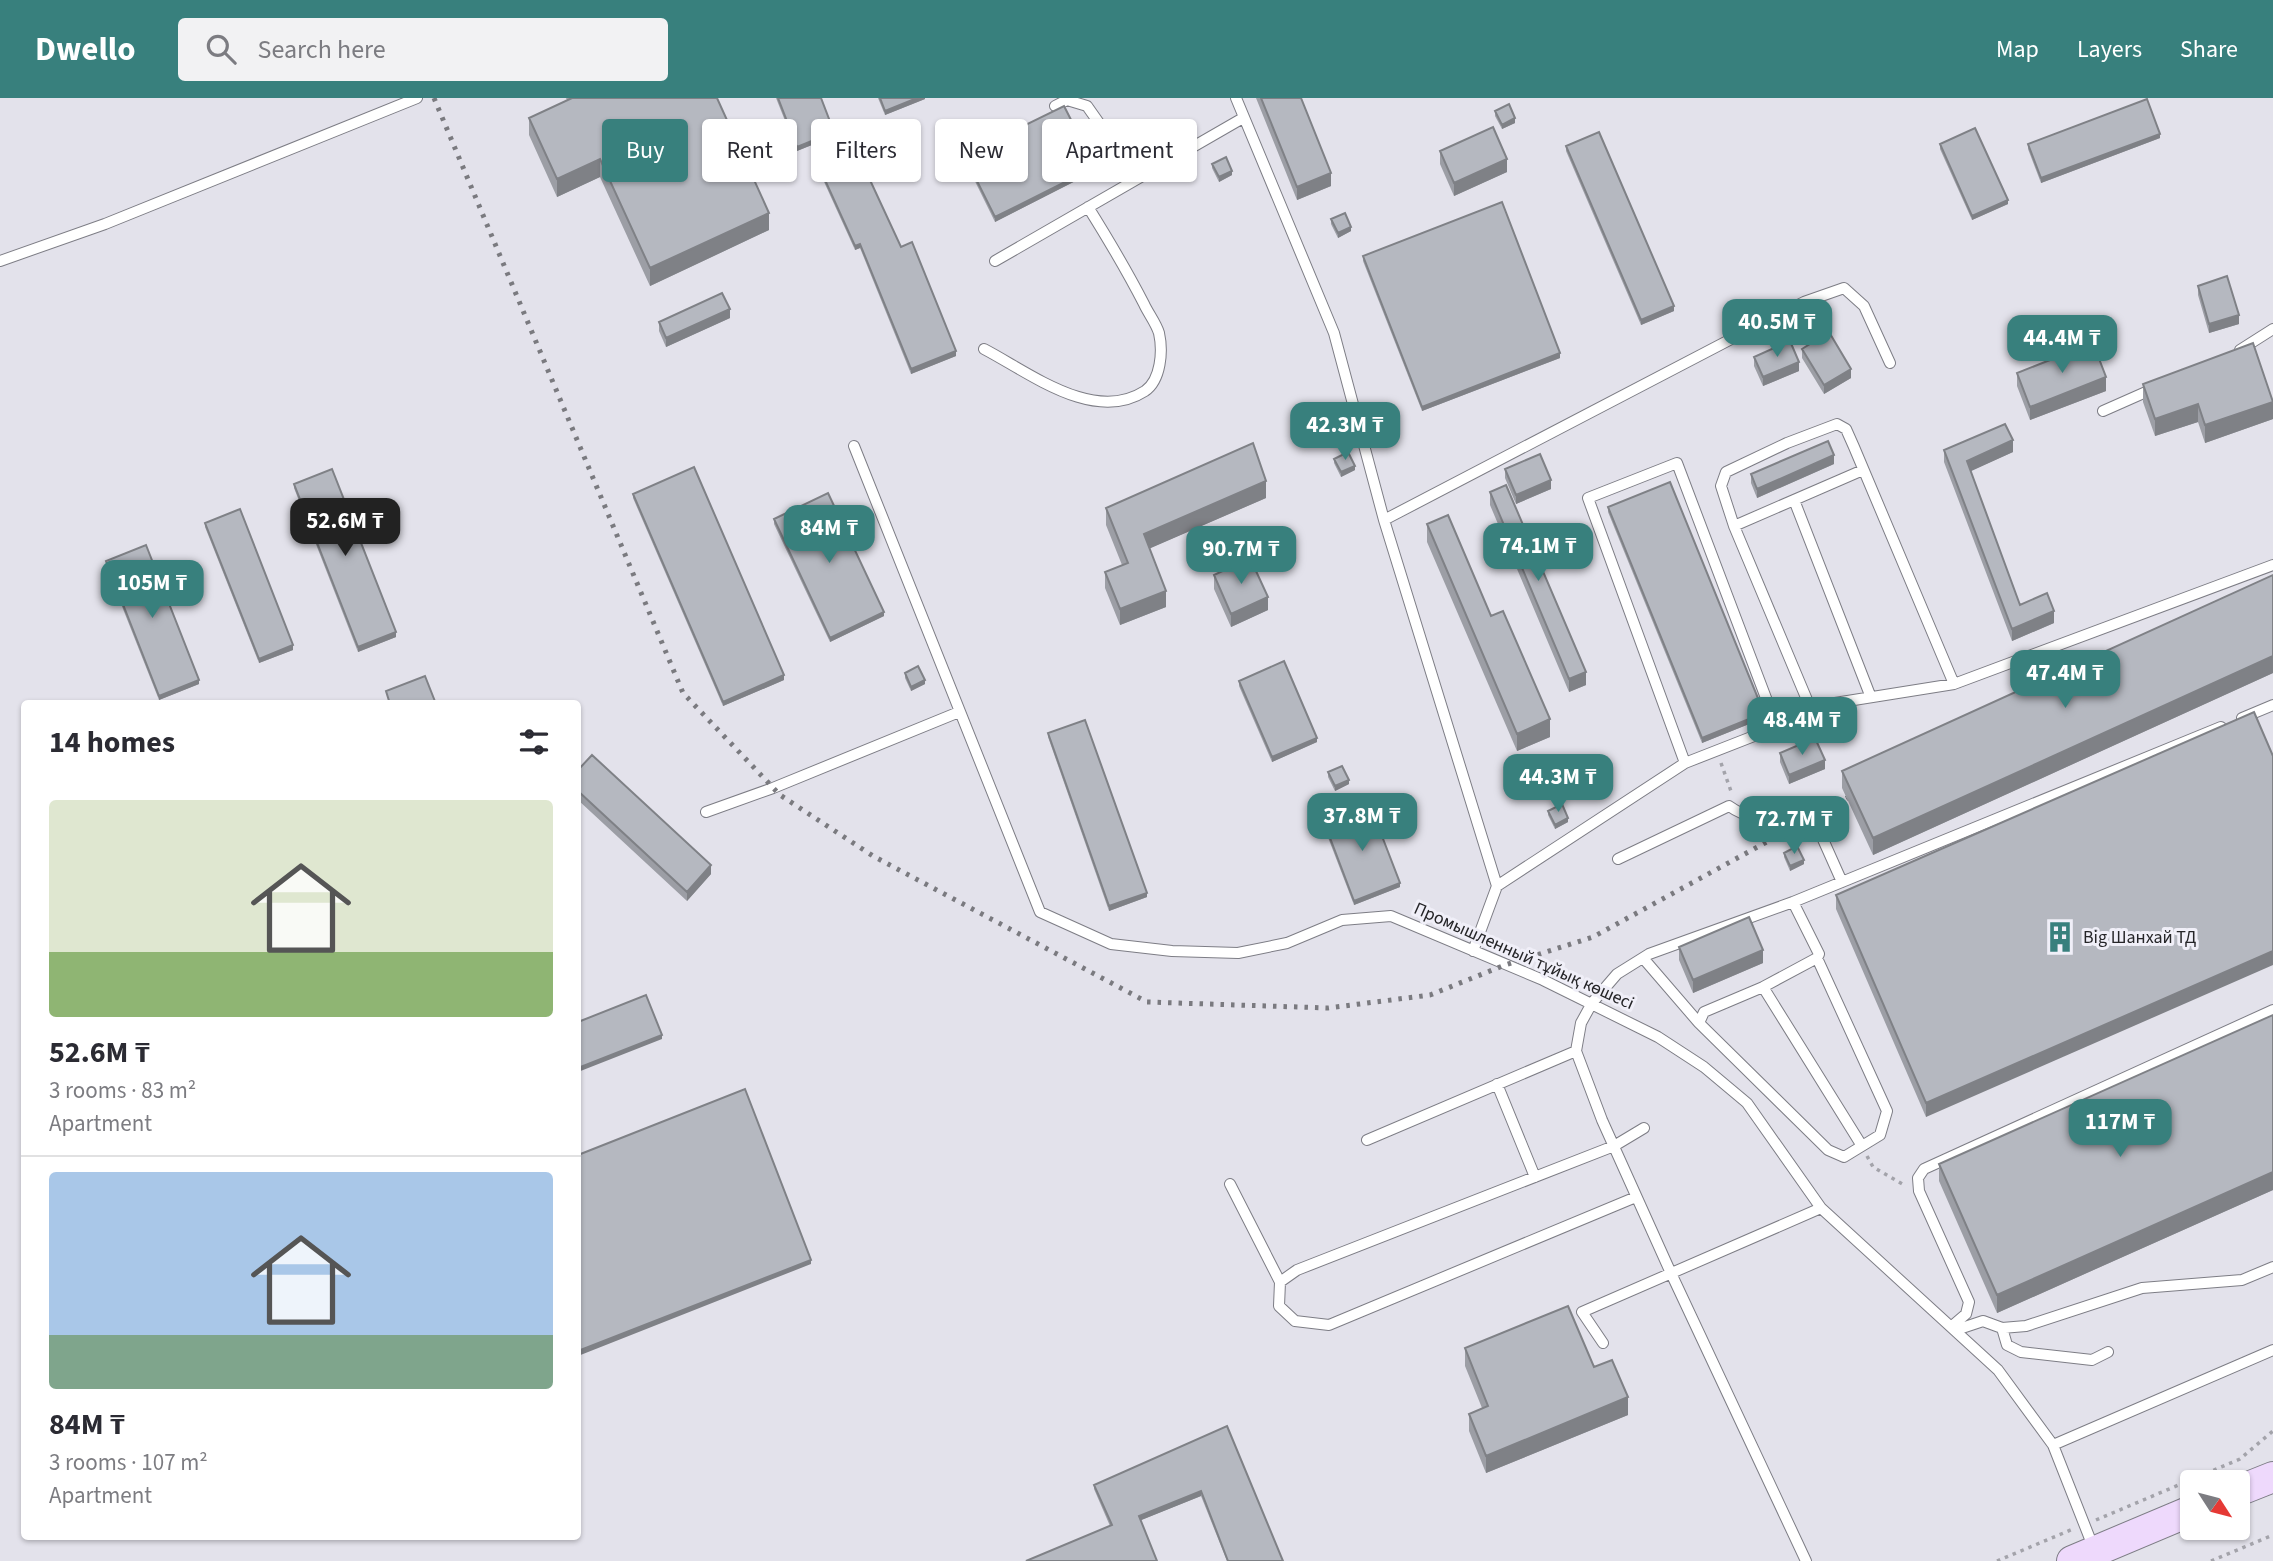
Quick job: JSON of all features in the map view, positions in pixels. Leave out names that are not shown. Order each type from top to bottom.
[{"type":"main road","points":[[2250,1486],[2273,1477]]},
{"type":"main road","points":[[2084,1546],[2180,1514]]},
{"type":"lane","points":[[0,261],[117,219],[417,98]]},
{"type":"lane","points":[[1236,98],[1334,333],[1384,520],[1497,886]]},
{"type":"lane","points":[[1055,106],[1067,100],[1087,106],[1096,119]]},
{"type":"lane","points":[[1197,144],[1243,118]]},
{"type":"lane","points":[[995,261],[1129,182]]},
{"type":"lane","points":[[984,349],[1074,396],[1097,402],[1130,401],[1153,386],[1159,368],[1158,333],[1125,267],[1088,207]]},
{"type":"lane","points":[[1384,520],[1804,302],[1844,289],[1855,295],[1864,306],[1890,363]]},
{"type":"lane","points":[[2233,353],[2263,338],[2273,329]]},
{"type":"lane","points":[[2103,411],[2162,385]]},
{"type":"lane","points":[[1810,707],[1734,526],[1721,486],[1726,472],[1823,428],[1843,425],[1954,684]]},
{"type":"lane","name":"Промышленный тұйық көшесі","points":[[854,446],[1040,912],[1111,944],[1171,951],[1238,953],[1287,943],[1342,920],[1391,916],[1592,1003],[1658,1037],[1704,1067],[1746,1103],[1821,1208],[1998,1370],[2053,1445],[2084,1546]]},
{"type":"lane","points":[[1685,763],[1588,498],[1600,492],[1677,463],[1777,727]]},
{"type":"lane","points":[[1734,526],[1863,470]]},
{"type":"lane","points":[[1794,500],[1870,695]]},
{"type":"lane","points":[[1473,951],[1497,886],[1685,763],[1777,727],[1810,707],[1870,695],[1954,684],[2273,565]]},
{"type":"lane","points":[[1806,1561],[1614,1146],[1576,1051],[1581,1023],[1592,1003],[1617,974],[1643,958],[1793,902],[2273,705]]},
{"type":"lane","points":[[706,812],[773,788],[959,712]]},
{"type":"lane","points":[[1618,859],[1730,806],[1744,816],[1766,819],[1793,815],[1813,817],[1842,882]]},
{"type":"lane","points":[[1643,958],[1699,1023],[1828,1150],[1844,1157],[1880,1135],[1887,1111],[1817,958],[1819,954],[1793,902]]},
{"type":"lane","points":[[1699,1023],[1704,1012],[1763,987],[1817,958]]},
{"type":"lane","points":[[1763,987],[1862,1146]]},
{"type":"lane","points":[[1954,1328],[1966,1314],[1969,1302],[1919,1191],[1919,1178],[1924,1169],[2273,1010]]},
{"type":"lane","points":[[1367,1140],[1576,1051]]},
{"type":"lane","points":[[1497,1083],[1535,1177]]},
{"type":"lane","points":[[1280,1282],[1297,1270],[1614,1146],[1644,1128]]},
{"type":"lane","points":[[1230,1184],[1280,1282],[1279,1306],[1289,1318],[1312,1326],[1329,1325],[1636,1197]]},
{"type":"lane","points":[[1603,1343],[1582,1312],[1670,1271],[1821,1208]]},
{"type":"lane","points":[[1954,1328],[1983,1321],[2002,1328],[2050,1320],[2142,1288],[2242,1280],[2273,1267]]},
{"type":"lane","points":[[2002,1328],[2007,1345],[2021,1353],[2092,1360],[2108,1352]]},
{"type":"lane","points":[[2053,1445],[2273,1350]]},
{"type":"path","points":[[1716,751],[1733,791],[1730,806]]},
{"type":"path","points":[[1862,1146],[1873,1167],[1919,1191]]},
{"type":"path","points":[[1997,1561],[2084,1546],[2240,1459],[2273,1431]]},
{"type":"path","points":[[2211,1561],[2273,1535]]},
{"type":"building","points":[[572,98],[717,98],[726,119],[702,119],[702,182],[755,182],[769,213],[650,268],[611,182],[688,182],[688,119],[602,119],[602,163],[600,159],[557,179],[529,118]]},
{"type":"building","points":[[778,98],[821,98],[829,119],[811,119],[811,141],[797,147],[797,119],[786,119]]},
{"type":"building","points":[[880,98],[917,98],[885,111]]},
{"type":"building","points":[[1261,98],[1301,98],[1331,173],[1297,187]]},
{"type":"building","points":[[2147,99],[2160,134],[2041,178],[2028,144]]},
{"type":"building","points":[[1509,104],[1515,118],[1502,125],[1495,111]]},
{"type":"building","points":[[1064,106],[1071,119],[1042,119],[1042,182],[1065,182],[995,217],[978,182],[1028,182],[1028,124]]},
{"type":"building","points":[[1493,127],[1507,159],[1454,183],[1440,151]]},
{"type":"building","points":[[1975,128],[2008,200],[1972,216],[1940,144]]},
{"type":"building","points":[[1599,132],[1674,306],[1641,320],[1566,146]]},
{"type":"building","points":[[1226,157],[1232,171],[1219,177],[1212,164]]},
{"type":"building","points":[[826,182],[871,182],[901,247],[912,242],[956,351],[911,369],[860,244],[855,246]]},
{"type":"building","points":[[1502,202],[1560,353],[1422,407],[1363,256]]},
{"type":"building","points":[[1345,213],[1351,227],[1338,233],[1331,219]]},
{"type":"building","points":[[2227,276],[2239,315],[2209,324],[2198,286]]},
{"type":"building","points":[[722,293],[730,309],[666,338],[659,322]]},
{"type":"building","points":[[1829,332],[1851,369],[1824,385],[1802,349]]},
{"type":"building","points":[[1790,341],[1799,362],[1763,377],[1754,357]]},
{"type":"building","points":[[2093,343],[2106,377],[2030,407],[2017,373]]},
{"type":"building","points":[[2253,343],[2273,402],[2205,425],[2198,404],[2155,419],[2143,384]]},
{"type":"building","points":[[2005,424],[2013,440],[1967,461],[2020,605],[2047,593],[2054,611],[2012,629],[1944,450]]},
{"type":"building","points":[[1828,441],[1834,455],[1757,489],[1751,474]]},
{"type":"building","points":[[1253,443],[1266,481],[1144,534],[1166,591],[1120,609],[1105,572],[1128,563],[1106,508]]},
{"type":"building","points":[[1348,452],[1355,466],[1341,472],[1334,459]]},
{"type":"building","points":[[1540,454],[1551,480],[1516,495],[1505,469]]},
{"type":"building","points":[[694,467],[784,675],[723,702],[633,494]]},
{"type":"building","points":[[332,469],[396,632],[358,647],[294,484]]},
{"type":"building","points":[[1670,482],[1764,713],[1702,738],[1608,507]]},
{"type":"building","points":[[1506,485],[1586,672],[1569,679],[1490,492]]},
{"type":"building","points":[[828,493],[884,612],[830,638],[774,519]]},
{"type":"building","points":[[240,509],[293,645],[259,659],[205,523]]},
{"type":"building","points":[[1448,515],[1491,616],[1503,611],[1550,719],[1517,734],[1427,524]]},
{"type":"building","points":[[146,545],[199,680],[159,696],[106,561]]},
{"type":"building","points":[[1250,558],[1268,597],[1231,614],[1214,575]]},
{"type":"building","points":[[2273,575],[2273,656],[1873,838],[1842,771]]},
{"type":"building","points":[[1284,661],[1317,738],[1272,757],[1239,681]]},
{"type":"building","points":[[918,666],[925,680],[911,687],[905,673]]},
{"type":"building","points":[[425,676],[434,700],[389,700],[386,691]]},
{"type":"building","name":"Big Шанхай ТД","points":[[2254,712],[2273,756],[2273,951],[1926,1103],[1836,895]]},
{"type":"building","points":[[1085,720],[1147,893],[1109,906],[1048,733]]},
{"type":"building","points":[[1815,738],[1825,760],[1789,775],[1780,753]]},
{"type":"building","points":[[592,755],[711,865],[687,892],[581,794],[581,767]]},
{"type":"building","points":[[1342,766],[1349,780],[1335,786],[1328,772]]},
{"type":"building","points":[[1562,804],[1568,818],[1555,825],[1548,811]]},
{"type":"building","points":[[1370,805],[1400,883],[1354,901],[1324,822]]},
{"type":"building","points":[[1797,846],[1804,860],[1790,866],[1784,853]]},
{"type":"building","points":[[1749,917],[1763,950],[1693,980],[1679,947]]},
{"type":"building","points":[[646,995],[662,1035],[581,1067],[581,1021]]},
{"type":"building","points":[[2273,1015],[2273,1172],[1997,1295],[1939,1164]]},
{"type":"building","points":[[745,1089],[811,1260],[581,1350],[581,1154]]},
{"type":"building","points":[[1568,1306],[1594,1367],[1612,1360],[1628,1397],[1486,1456],[1469,1414],[1488,1406],[1465,1348]]},
{"type":"building","points":[[1227,1426],[1283,1561],[1228,1561],[1201,1491],[1139,1516],[1157,1561],[1026,1561],[1112,1525],[1094,1485]]},
{"type":"railway","points":[[434,98],[683,693],[780,795],[873,856],[1147,1002],[1328,1008],[1430,995],[1505,965],[1593,937],[1847,798]]},
{"type":"place","name":"Big Шанхай ТД","points":[[2060,937]]}]
